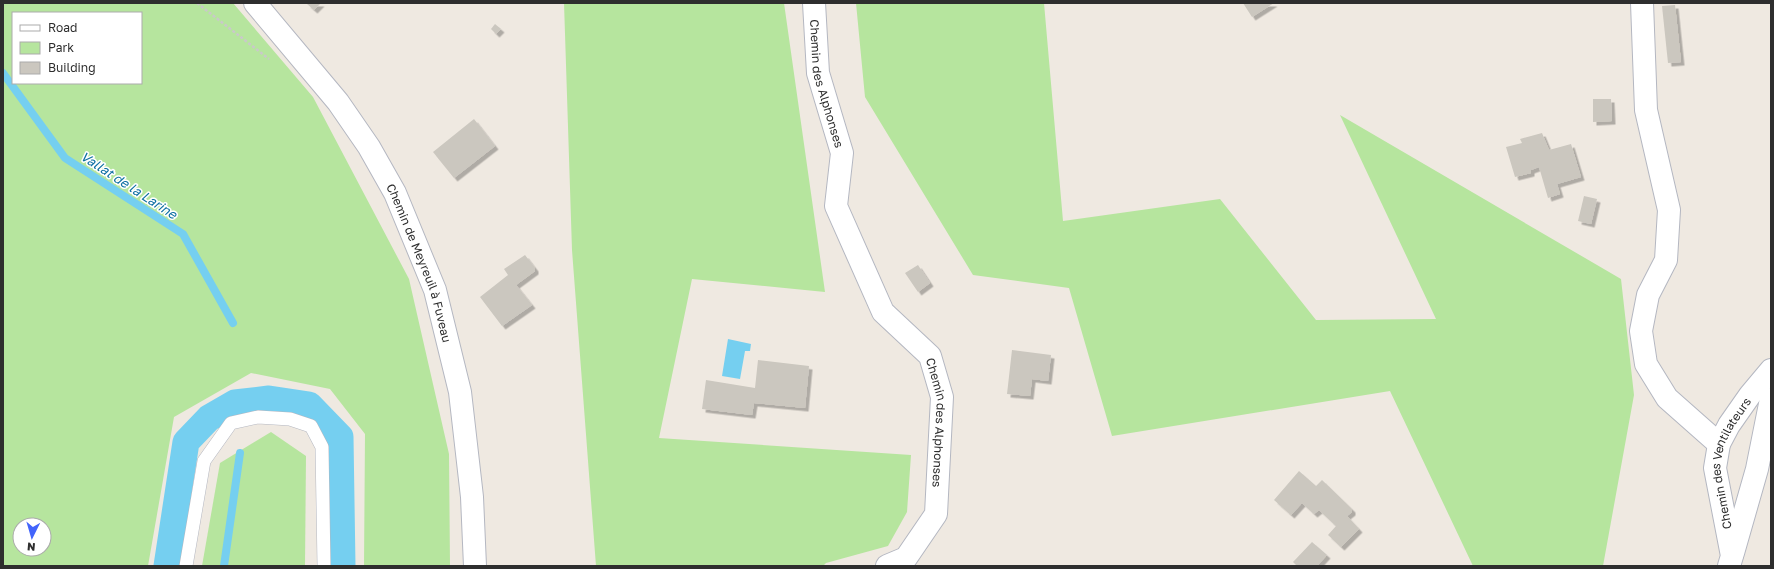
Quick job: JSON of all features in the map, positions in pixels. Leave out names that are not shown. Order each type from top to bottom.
[{"type":"street","name":"Chemin de Meyreuil à Fuveau","points":[[255,3],[338,102],[368,146],[395,192],[435,290],[460,392],[472,497],[475,566]]},
{"type":"street","name":"Chemin des Alphonses","points":[[814,3],[818,73],[842,153],[836,206],[883,312],[930,356],[942,397],[936,514],[906,558],[887,566]]},
{"type":"street","points":[[1642,3],[1646,110],[1669,210],[1666,260],[1648,295],[1641,331],[1646,364],[1667,398],[1719,444]]},
{"type":"street","name":"Chemin des Ventilateurs","points":[[1730,561],[1715,468],[1719,444],[1729,424],[1771,370]]},
{"type":"street","points":[[1730,561],[1757,469],[1771,399]]},
{"type":"lane","points":[[186,566],[204,461],[231,423],[258,417],[290,419],[311,426],[322,447],[324,566]]},
{"type":"path","points":[[197,3],[269,60]]},
{"type":"green space","points":[[3,3],[233,3],[313,97],[409,279],[449,454],[450,566],[364,566],[365,434],[330,389],[251,373],[174,417],[148,566],[3,566]]},
{"type":"green space","points":[[564,3],[784,3],[825,292],[692,279],[659,438],[911,455],[907,512],[888,546],[826,563],[823,566],[596,566],[572,250]]},
{"type":"green space","points":[[856,3],[1044,3],[1063,221],[1220,199],[1316,320],[1436,319],[1340,115],[1621,279],[1634,395],[1603,566],[1473,566],[1390,391],[1112,436],[1069,288],[973,275],[865,97]]},
{"type":"green space","points":[[271,432],[306,456],[305,566],[202,566],[220,463]]},
{"type":"water","points":[[728,339],[751,344],[750,351],[745,351],[740,379],[722,376]]},
{"type":"building","points":[[321,3],[314,10],[307,4]]},
{"type":"building","points":[[1243,3],[1274,3],[1252,17]]},
{"type":"building","points":[[1675,5],[1681,62],[1668,63],[1662,6]]},
{"type":"building","points":[[495,24],[501,29],[496,34],[491,29]]},
{"type":"building","points":[[1593,99],[1611,99],[1612,121],[1593,122]]},
{"type":"building","points":[[474,119],[495,146],[454,178],[433,152]]},
{"type":"building","points":[[1542,133],[1549,150],[1571,144],[1581,177],[1557,184],[1560,194],[1548,198],[1539,167],[1531,170],[1531,173],[1515,177],[1506,147],[1522,143],[1520,139]]},
{"type":"building","points":[[1584,196],[1597,199],[1591,224],[1578,221]]},
{"type":"building","points":[[525,255],[535,268],[535,271],[516,285],[532,305],[502,326],[480,297],[508,275],[504,269]]},
{"type":"building","points":[[918,265],[930,283],[918,292],[905,273]]},
{"type":"building","points":[[1012,350],[1051,355],[1048,381],[1032,379],[1030,396],[1007,394]]},
{"type":"building","points":[[758,360],[809,366],[805,408],[754,403],[752,415],[702,409],[706,380],[755,388]]},
{"type":"building","points":[[1299,471],[1316,486],[1322,480],[1352,509],[1352,512],[1347,516],[1359,529],[1341,547],[1328,535],[1336,526],[1319,510],[1314,514],[1302,503],[1291,515],[1274,500]]},
{"type":"building","points":[[1312,542],[1327,555],[1317,566],[1297,566],[1293,562]]},
{"type":"waterway","name":"Vallat de la Larine","points":[[3,73],[65,158],[183,234],[233,323]]},
{"type":"waterway","points":[[167,566],[186,442],[209,418],[235,403],[269,399],[309,405],[340,437],[342,566]]},
{"type":"waterway","name":"Vallat de la Larine","points":[[224,566],[240,453]]}]
